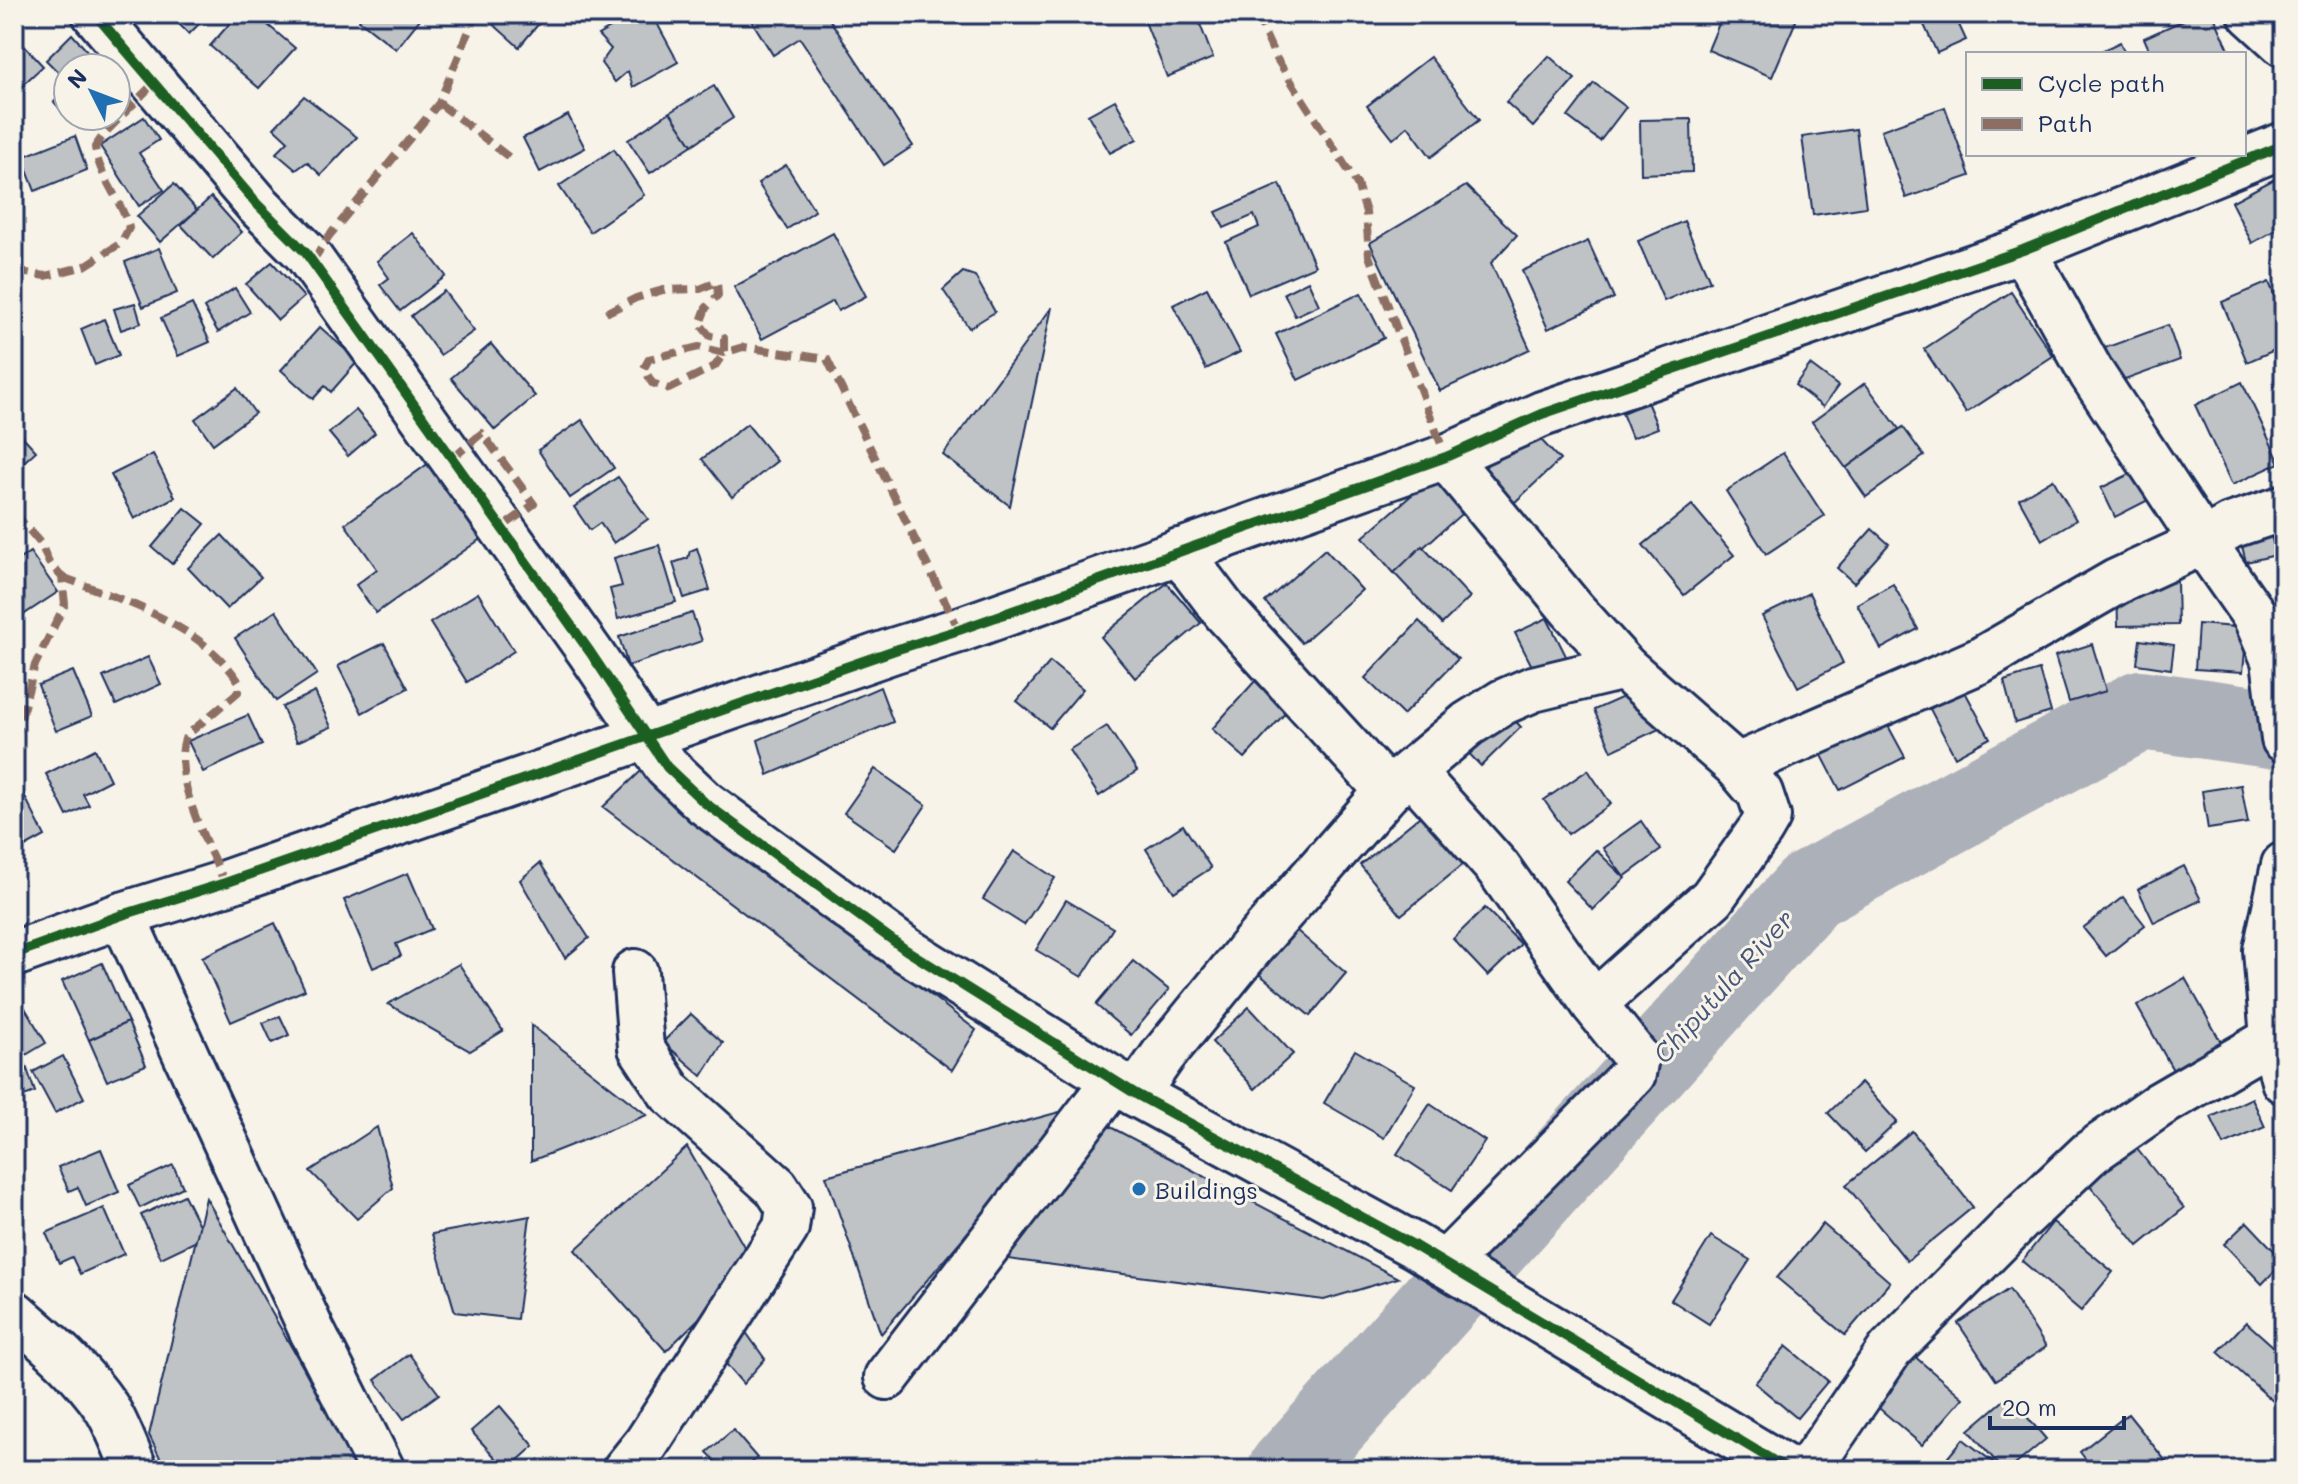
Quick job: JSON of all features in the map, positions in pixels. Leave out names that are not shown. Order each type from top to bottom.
[{"type":"street","points":[[95,14],[257,204],[306,253],[590,652],[645,737],[667,767],[705,803],[906,950],[1125,1087],[1415,1246],[1789,1470]]},
{"type":"street","points":[[2251,14],[2284,44]]},
{"type":"street","points":[[14,954],[959,630],[1446,457],[1542,414],[2023,250],[2284,145]]},
{"type":"street","points":[[2023,250],[2092,374],[2256,618],[2274,660],[2284,739]]},
{"type":"street","points":[[1446,457],[1624,667],[1737,766],[1760,793],[1768,817],[1712,898],[1594,1004]]},
{"type":"street","points":[[1737,766],[1979,661],[2116,582],[2203,542],[2230,526],[2284,508]]},
{"type":"street","points":[[1179,551],[1226,613],[1400,782],[1498,868],[1594,1004],[1636,1057],[1633,1074],[1460,1274]]},
{"type":"street","points":[[887,1377],[1125,1087],[1164,1054],[1252,946],[1400,782],[1468,724],[1503,702],[1533,689],[1624,667]]},
{"type":"street","points":[[2284,865],[2266,950],[2273,1039],[2284,1081]]},
{"type":"street","points":[[122,915],[312,1331],[382,1470]]},
{"type":"street","points":[[625,1470],[655,1431],[786,1228],[789,1207],[776,1187],[670,1092],[641,1048],[635,972]]},
{"type":"street","points":[[1808,1470],[1890,1350],[2090,1153],[2159,1105],[2273,1039]]},
{"type":"street","points":[[14,1313],[72,1365],[90,1386],[107,1410],[135,1470]]},
{"type":"building","points":[[169,14],[209,14],[189,34]]},
{"type":"building","points":[[238,14],[255,14],[295,48],[259,88],[210,46]]},
{"type":"building","points":[[363,14],[424,14],[396,49],[359,20]]},
{"type":"building","points":[[547,14],[519,47],[484,16]]},
{"type":"building","points":[[635,14],[652,14],[678,62],[633,87],[628,71],[615,82],[601,63],[611,49],[598,35]]},
{"type":"building","points":[[750,14],[826,14],[913,146],[884,165],[800,38],[773,55]]},
{"type":"building","points":[[1142,14],[1196,14],[1213,58],[1167,77]]},
{"type":"building","points":[[1723,14],[1798,16],[1772,77],[1708,50]]},
{"type":"building","points":[[1919,14],[1954,14],[1966,40],[1937,53]]},
{"type":"building","points":[[2197,14],[2213,14],[2230,52],[2150,52],[2144,38]]},
{"type":"building","points":[[72,34],[88,52],[54,52]]},
{"type":"building","points":[[16,37],[43,66],[14,93],[14,39]]},
{"type":"building","points":[[2120,42],[2124,52],[2099,52]]},
{"type":"building","points":[[1549,56],[1575,79],[1533,127],[1506,102]]},
{"type":"building","points":[[1430,57],[1479,120],[1431,157],[1408,126],[1393,139],[1367,106]]},
{"type":"building","points":[[1594,83],[1626,107],[1600,141],[1568,117]]},
{"type":"building","points":[[714,86],[733,118],[692,145],[670,112]]},
{"type":"building","points":[[304,96],[357,137],[321,175],[307,162],[296,170],[276,153],[288,141],[274,128]]},
{"type":"building","points":[[1115,100],[1137,139],[1110,153],[1088,115]]},
{"type":"building","points":[[1945,107],[1970,176],[1906,198],[1881,130]]},
{"type":"building","points":[[670,112],[692,145],[650,173],[628,140]]},
{"type":"building","points":[[568,115],[585,148],[540,172],[523,138]]},
{"type":"building","points":[[144,117],[159,140],[139,153],[164,190],[139,206],[100,146],[121,132],[132,132],[132,125]]},
{"type":"building","points":[[1691,119],[1692,172],[1641,174],[1640,120]]},
{"type":"building","points":[[1856,129],[1866,207],[1813,215],[1802,137]]},
{"type":"building","points":[[75,136],[87,170],[35,191],[22,157]]},
{"type":"building","points":[[614,149],[644,195],[590,232],[559,186]]},
{"type":"building","points":[[786,165],[815,211],[787,229],[758,183]]},
{"type":"building","points":[[2284,174],[2284,225],[2252,243],[2231,202]]},
{"type":"building","points":[[174,184],[197,210],[160,242],[137,216]]},
{"type":"building","points":[[1280,184],[1315,266],[1249,294],[1226,242],[1259,227],[1254,215],[1224,228],[1216,212]]},
{"type":"building","points":[[1466,186],[1517,235],[1491,263],[1530,349],[1440,391],[1370,243]]},
{"type":"building","points":[[211,197],[242,232],[213,259],[181,225]]},
{"type":"building","points":[[1684,221],[1710,281],[1664,301],[1638,241]]},
{"type":"building","points":[[413,233],[446,276],[400,311],[380,285],[389,278],[377,261]]},
{"type":"building","points":[[833,233],[866,296],[838,311],[833,301],[762,339],[734,287]]},
{"type":"building","points":[[1588,241],[1614,298],[1548,329],[1522,271]]},
{"type":"building","points":[[159,248],[177,293],[143,307],[125,262]]},
{"type":"building","points":[[272,262],[304,297],[278,320],[246,284]]},
{"type":"building","points":[[963,272],[975,276],[995,312],[969,328],[943,290]]},
{"type":"building","points":[[1308,281],[1319,305],[1295,316],[1284,293]]},
{"type":"building","points":[[2269,282],[2284,319],[2284,346],[2247,362],[2222,302]]},
{"type":"building","points":[[235,288],[250,312],[218,332],[204,308]]},
{"type":"building","points":[[1207,288],[1240,352],[1206,369],[1173,305]]},
{"type":"building","points":[[444,291],[474,331],[440,355],[411,316]]},
{"type":"building","points":[[2011,292],[2053,356],[1966,413],[1924,349]]},
{"type":"building","points":[[1361,293],[1384,338],[1298,380],[1276,334]]},
{"type":"building","points":[[135,303],[141,323],[121,330],[114,309]]},
{"type":"building","points":[[192,304],[210,342],[178,356],[161,318]]},
{"type":"building","points":[[1052,307],[1010,506],[943,455]]},
{"type":"building","points":[[104,319],[119,355],[95,365],[81,329]]},
{"type":"building","points":[[2168,325],[2180,360],[2114,384],[2102,349]]},
{"type":"building","points":[[320,327],[358,361],[331,392],[325,386],[313,399],[281,370]]},
{"type":"building","points":[[491,344],[535,396],[495,430],[451,378]]},
{"type":"building","points":[[1810,365],[1838,386],[1823,407],[1795,385]]},
{"type":"building","points":[[2242,382],[2280,463],[2232,485],[2195,405]]},
{"type":"building","points":[[1865,383],[1899,429],[1846,468],[1812,422]]},
{"type":"building","points":[[237,388],[255,413],[213,444],[195,419]]},
{"type":"building","points":[[1647,402],[1658,428],[1632,438],[1622,413]]},
{"type":"building","points":[[356,410],[375,433],[348,456],[329,433]]},
{"type":"building","points":[[582,420],[614,468],[570,498],[538,450]]},
{"type":"building","points":[[747,424],[777,461],[732,497],[702,459]]},
{"type":"building","points":[[1528,426],[1560,460],[1514,503],[1483,469]]},
{"type":"building","points":[[14,427],[36,451],[14,471]]},
{"type":"building","points":[[1903,427],[1924,456],[1866,497],[1846,468]]},
{"type":"building","points":[[1783,453],[1824,516],[1766,554],[1726,491]]},
{"type":"building","points":[[153,454],[175,497],[134,519],[111,475]]},
{"type":"building","points":[[429,463],[482,538],[376,613],[356,585],[377,569],[345,524]]},
{"type":"building","points":[[2146,466],[2160,494],[2115,517],[2101,488]]},
{"type":"building","points":[[1436,474],[1467,509],[1394,573],[1363,537]]},
{"type":"building","points":[[618,477],[648,519],[614,543],[600,523],[590,530],[574,507]]},
{"type":"building","points":[[2053,479],[2076,520],[2042,540],[2019,499]]},
{"type":"building","points":[[1692,505],[1734,555],[1684,595],[1643,545]]},
{"type":"building","points":[[185,508],[205,524],[172,564],[152,547]]},
{"type":"building","points":[[2267,519],[2276,555],[2246,562],[2237,526]]},
{"type":"building","points":[[1872,529],[1889,544],[1854,583],[1837,568]]},
{"type":"building","points":[[222,535],[261,577],[227,609],[188,568]]},
{"type":"building","points":[[659,545],[676,602],[618,619],[610,589],[622,586],[614,558]]},
{"type":"building","points":[[1422,546],[1470,597],[1442,624],[1394,573]]},
{"type":"building","points":[[697,548],[710,590],[684,598],[673,563],[688,558],[690,551]]},
{"type":"building","points":[[1325,549],[1362,590],[1302,643],[1265,602]]},
{"type":"building","points":[[30,552],[58,592],[20,617],[14,608],[14,563]]},
{"type":"building","points":[[2177,582],[2178,625],[2118,626],[2117,584]]},
{"type":"building","points":[[1167,583],[1201,623],[1135,678],[1101,637]]},
{"type":"building","points":[[1893,584],[1918,629],[1881,649],[1857,604]]},
{"type":"building","points":[[478,593],[514,651],[467,682],[430,623]]},
{"type":"building","points":[[1809,593],[1843,663],[1798,687],[1762,616]]},
{"type":"building","points":[[276,611],[317,674],[276,701],[235,638]]},
{"type":"building","points":[[692,613],[702,641],[628,666],[619,637]]},
{"type":"building","points":[[1547,618],[1567,658],[1536,674],[1515,633]]},
{"type":"building","points":[[1419,621],[1458,659],[1403,715],[1365,678]]},
{"type":"building","points":[[2198,624],[2247,628],[2243,672],[2195,669]]},
{"type":"building","points":[[2140,640],[2174,645],[2171,669],[2137,664]]},
{"type":"building","points":[[384,643],[408,688],[362,713],[338,666]]},
{"type":"building","points":[[2092,644],[2106,691],[2069,702],[2055,656]]},
{"type":"building","points":[[148,657],[161,684],[116,705],[103,677]]},
{"type":"building","points":[[1050,662],[1083,689],[1050,728],[1017,701]]},
{"type":"building","points":[[2039,670],[2051,712],[2015,723],[2004,681]]},
{"type":"building","points":[[73,671],[92,716],[56,731],[38,685]]},
{"type":"building","points":[[1255,681],[1287,711],[1245,758],[1212,729]]},
{"type":"building","points":[[880,687],[893,722],[768,775],[758,740]]},
{"type":"building","points":[[1641,689],[1659,729],[1612,751],[1594,710]]},
{"type":"building","points":[[1964,690],[1990,738],[1955,757],[1930,709]]},
{"type":"building","points":[[315,692],[331,727],[297,742],[282,707]]},
{"type":"building","points":[[1502,707],[1521,727],[1481,766],[1462,746]]},
{"type":"building","points":[[1879,709],[1905,757],[1840,790],[1815,742]]},
{"type":"building","points":[[248,715],[262,745],[203,772],[188,741]]},
{"type":"building","points":[[1107,726],[1137,771],[1099,796],[1069,750]]},
{"type":"building","points":[[95,749],[110,780],[83,794],[89,805],[67,816],[46,774]]},
{"type":"building","points":[[875,769],[926,805],[896,849],[844,813]]},
{"type":"building","points":[[1588,770],[1611,804],[1568,834],[1544,800]]},
{"type":"building","points":[[641,771],[976,1030],[952,1070],[603,807]]},
{"type":"building","points":[[2241,785],[2248,823],[2208,829],[2202,791]]},
{"type":"building","points":[[20,787],[45,836],[14,853],[14,790]]},
{"type":"building","points":[[1435,804],[1476,854],[1401,915],[1360,865]]},
{"type":"building","points":[[1641,821],[1661,850],[1624,877],[1603,848]]},
{"type":"building","points":[[1183,825],[1211,868],[1174,892],[1146,849]]},
{"type":"building","points":[[1596,850],[1625,878],[1593,910],[1565,881]]},
{"type":"building","points":[[1014,851],[1055,878],[1024,925],[983,899]]},
{"type":"building","points":[[540,863],[589,938],[565,958],[520,880]]},
{"type":"building","points":[[2184,866],[2201,900],[2154,923],[2138,889]]},
{"type":"building","points":[[408,873],[432,929],[396,944],[401,956],[373,968],[344,900]]},
{"type":"building","points":[[2123,897],[2145,925],[2106,956],[2083,928]]},
{"type":"building","points":[[1066,900],[1113,928],[1082,977],[1036,950]]},
{"type":"building","points":[[1485,908],[1521,944],[1488,976],[1453,939]]},
{"type":"building","points":[[275,923],[305,990],[231,1022],[202,957]]},
{"type":"building","points":[[1289,924],[1346,973],[1310,1016],[1252,968]]},
{"type":"building","points":[[1133,961],[1169,990],[1131,1035],[1096,1005]]},
{"type":"building","points":[[102,963],[128,1022],[89,1040],[62,981]]},
{"type":"building","points":[[459,964],[503,1031],[470,1051],[388,1004]]},
{"type":"building","points":[[2185,978],[2221,1042],[2173,1070],[2137,1006]]},
{"type":"building","points":[[19,998],[46,1043],[14,1062],[14,1002]]},
{"type":"building","points":[[1249,1007],[1293,1054],[1255,1089],[1212,1042]]},
{"type":"building","points":[[691,1014],[723,1043],[702,1076],[663,1042]]},
{"type":"building","points":[[280,1016],[289,1035],[272,1043],[263,1023]]},
{"type":"building","points":[[128,1022],[146,1065],[107,1081],[89,1040]]},
{"type":"building","points":[[531,1025],[647,1115],[531,1161]]},
{"type":"building","points":[[1355,1050],[1415,1085],[1384,1138],[1324,1103]]},
{"type":"building","points":[[63,1056],[84,1098],[55,1113],[33,1072]]},
{"type":"building","points":[[25,1063],[35,1092],[16,1099],[14,1067]]},
{"type":"building","points":[[1861,1082],[1897,1122],[1865,1152],[1828,1113]]},
{"type":"building","points":[[2252,1098],[2265,1127],[2224,1145],[2211,1117]]},
{"type":"building","points":[[1430,1104],[1485,1141],[1452,1190],[1397,1154]]},
{"type":"building","points":[[1074,1108],[881,1334],[826,1176]]},
{"type":"building","name":"Buildings","points":[[1099,1121],[1398,1278],[1324,1300],[1000,1258]]},
{"type":"building","points":[[377,1127],[393,1188],[357,1219],[310,1171]]},
{"type":"building","points":[[1912,1131],[1973,1207],[1907,1261],[1846,1185]]},
{"type":"building","points":[[2125,1134],[2184,1208],[2138,1246],[2079,1171]]},
{"type":"building","points":[[687,1147],[754,1264],[666,1351],[575,1250]]},
{"type":"building","points":[[101,1149],[119,1192],[86,1206],[78,1187],[69,1191],[58,1167]]},
{"type":"building","points":[[173,1165],[183,1187],[140,1208],[129,1185]]},
{"type":"building","points":[[184,1195],[205,1237],[161,1258],[141,1215]]},
{"type":"building","points":[[206,1198],[362,1470],[166,1470],[149,1435]]},
{"type":"building","points":[[104,1208],[124,1254],[80,1274],[72,1257],[59,1263],[46,1233]]},
{"type":"building","points":[[530,1216],[517,1319],[455,1312],[432,1234]]},
{"type":"building","points":[[2053,1222],[2113,1272],[2081,1311],[2022,1261]]},
{"type":"building","points":[[2247,1222],[2284,1261],[2262,1284],[2224,1244]]},
{"type":"building","points":[[1823,1224],[1890,1282],[1845,1335],[1777,1278]]},
{"type":"building","points":[[1711,1236],[1750,1260],[1709,1324],[1671,1300]]},
{"type":"building","points":[[2009,1289],[2046,1347],[1996,1380],[1958,1323]]},
{"type":"building","points":[[2246,1322],[2284,1356],[2284,1411],[2218,1352]]},
{"type":"building","points":[[745,1331],[765,1359],[743,1384],[721,1358]]},
{"type":"building","points":[[1786,1346],[1828,1381],[1797,1418],[1755,1383]]},
{"type":"building","points":[[409,1354],[439,1394],[404,1419],[375,1380]]},
{"type":"building","points":[[1913,1355],[1963,1398],[1922,1445],[1873,1403]]},
{"type":"building","points":[[2009,1396],[2046,1439],[2009,1470],[2003,1470],[1969,1430]]},
{"type":"building","points":[[500,1406],[534,1446],[507,1470],[471,1431]]},
{"type":"building","points":[[2128,1414],[2173,1470],[2094,1470],[2080,1452]]},
{"type":"building","points":[[733,1430],[757,1458],[744,1470],[723,1470],[707,1452]]},
{"type":"building","points":[[1963,1439],[1994,1463],[1988,1470],[1939,1468]]},
{"type":"waterway","name":"Chiputula River","points":[[1288,1470],[1810,890],[2141,710],[2284,730]]},
{"type":"marked path","points":[[312,262],[329,236],[439,103],[476,14]]},
{"type":"marked path","points":[[1256,14],[1275,56],[1357,184],[1366,212],[1369,256],[1446,457]]},
{"type":"marked path","points":[[14,271],[46,276],[85,266],[121,243],[129,228],[101,168],[95,147],[153,84]]},
{"type":"marked path","points":[[439,103],[510,158]]},
{"type":"marked path","points":[[606,313],[636,298],[663,290],[700,289],[717,282],[718,295],[706,308],[700,324],[710,336],[724,338],[724,353],[715,366],[669,389],[652,383],[644,368],[649,359],[699,347],[724,353],[743,347],[827,359],[959,630]]},
{"type":"marked path","points":[[452,459],[482,433],[534,504],[500,529]]},
{"type":"marked path","points":[[14,512],[41,544],[49,563],[62,577],[65,604],[35,665],[14,744]]},
{"type":"marked path","points":[[62,577],[135,605],[183,630],[223,662],[239,682],[238,692],[186,736],[182,752],[193,810],[225,883]]},
{"type":"cycle path","points":[[95,14],[257,204],[306,253],[590,652],[667,767],[705,803],[906,950],[1136,1094],[1415,1246],[1789,1470]]},
{"type":"cycle path","points":[[14,954],[959,630],[1446,457],[1542,414],[2023,250],[2284,145]]},
{"type":"place","name":"Buildings","points":[[1139,1189]]}]
